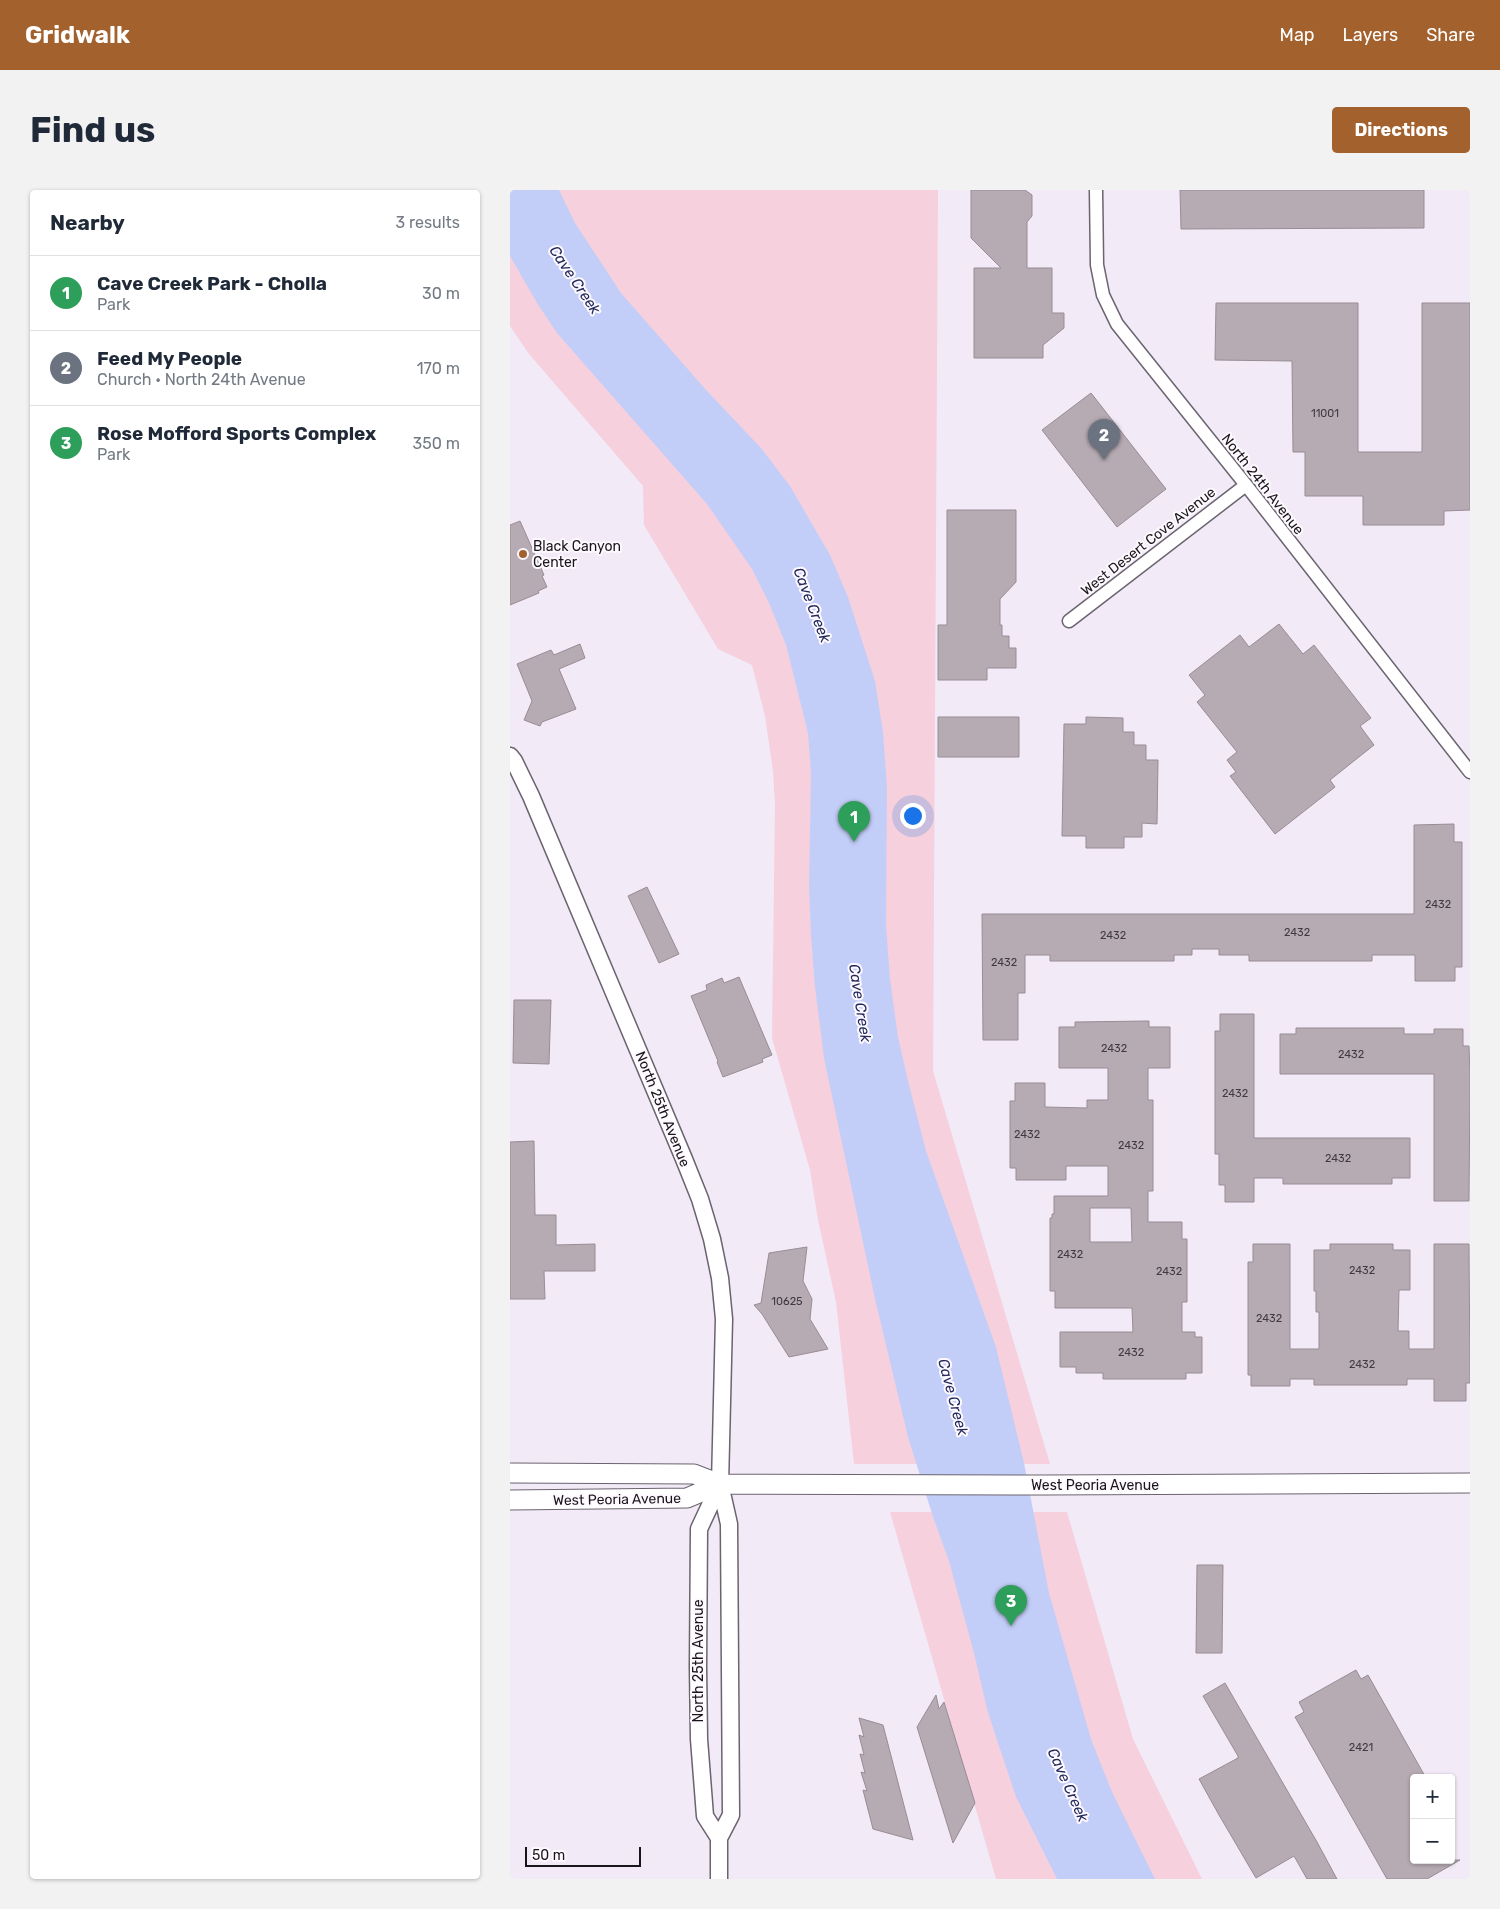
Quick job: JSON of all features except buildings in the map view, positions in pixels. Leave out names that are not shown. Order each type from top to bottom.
[{"type":"main road","name":"West Peoria Avenue","points":[[510,1473],[694,1474],[720,1484],[1470,1483]]},
{"type":"main road","name":"West Peoria Avenue","points":[[510,1500],[687,1498],[720,1484]]},
{"type":"street","name":"North 24th Avenue","points":[[1096,190],[1098,265],[1103,296],[1116,324],[1246,485],[1470,772]]},
{"type":"street","name":"West Desert Cove Avenue","points":[[1069,621],[1246,485]]},
{"type":"street","name":"North 25th Avenue","points":[[510,756],[531,796],[618,998],[697,1191],[712,1239],[720,1278],[724,1319],[720,1484],[729,1524],[731,1815],[719,1838],[719,1879]]},
{"type":"street","name":"North 25th Avenue","points":[[719,1838],[705,1816],[699,1739],[698,1667],[700,1529],[720,1484]]},
{"type":"shaded area","points":[[510,190],[938,190],[933,1071],[1050,1464],[854,1464],[836,1302],[818,1220],[810,1170],[772,1038],[775,804],[773,771],[765,716],[752,665],[718,649],[644,525],[643,486],[529,354],[510,326]]},
{"type":"shaded area","points":[[890,1512],[1067,1512],[1133,1739],[1202,1879],[996,1879]]},
{"type":"water","name":"Cave Creek","points":[[510,190],[559,190],[575,223],[621,293],[707,391],[761,448],[790,486],[830,555],[848,597],[875,681],[883,732],[887,787],[886,925],[890,979],[898,1037],[908,1081],[926,1151],[996,1347],[1024,1463],[1049,1593],[1091,1739],[1112,1792],[1155,1879],[1057,1879],[1016,1797],[987,1709],[949,1561],[908,1437],[875,1299],[824,1058],[811,936],[809,887],[811,774],[808,733],[786,645],[769,603],[752,569],[707,504],[557,333],[537,303],[510,256]]},
{"type":"place","name":"Feed My People","points":[[1104,460]]},
{"type":"place","name":"Black Canyon Center","points":[[523,554]]},
{"type":"place","name":"Cave Creek Park - Cholla","points":[[854,842]]},
{"type":"place","name":"Rose Mofford Sports Complex","points":[[1011,1626]]}]
